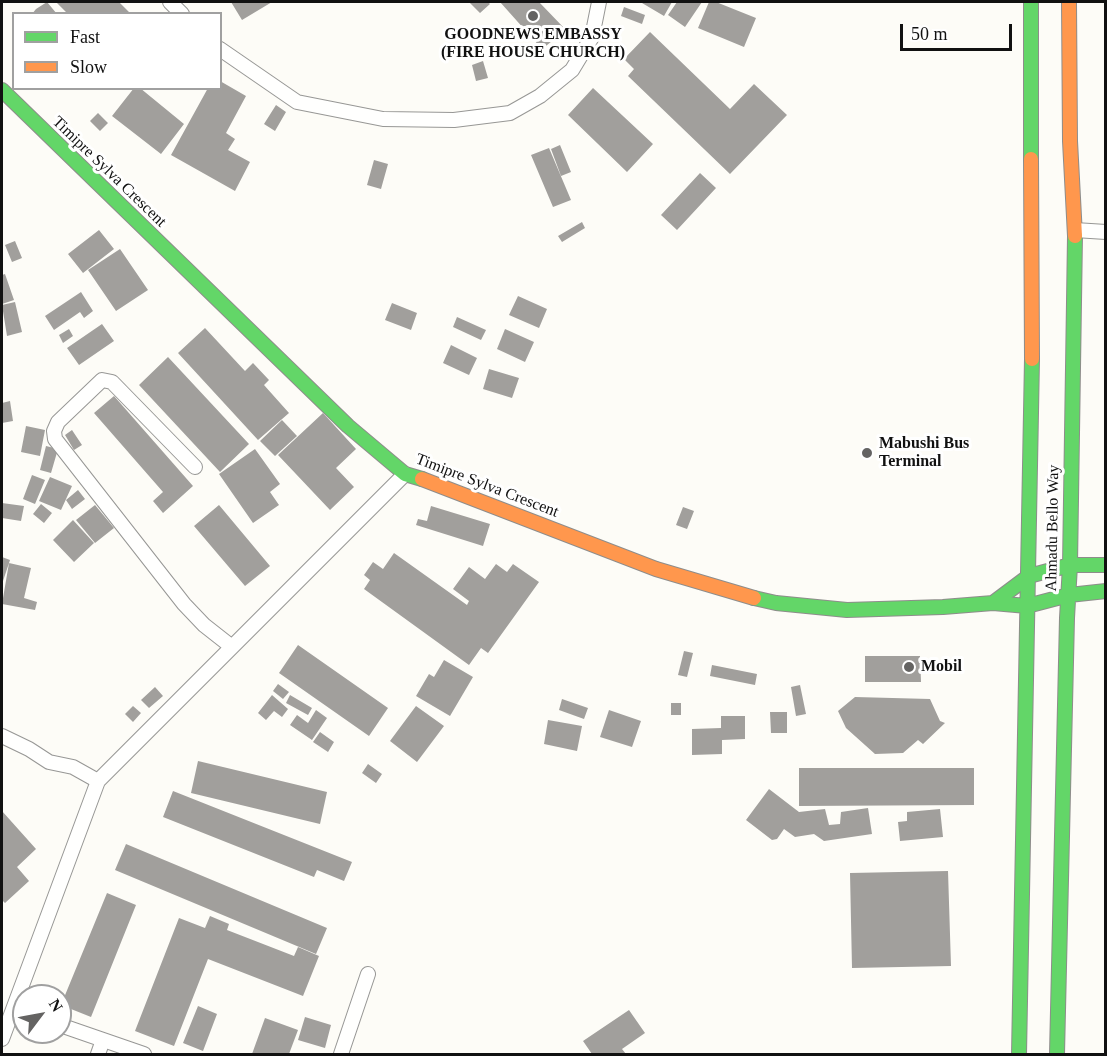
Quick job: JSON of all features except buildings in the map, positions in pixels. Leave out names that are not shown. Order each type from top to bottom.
[{"type":"main road","name":"Ahmadu Bello Way","points":[[1020,1054],[1032,389],[1031,2]]},
{"type":"main road","name":"Ahmadu Bello Way","points":[[1057,1054],[1066,626],[1070,565],[1075,230],[1070,141],[1070,2]]},
{"type":"main road","name":"Timipre Sylva Crescent","points":[[2,90],[348,426],[405,474],[441,485],[640,564],[776,603],[847,610],[993,603],[1027,606],[1069,595],[1106,591]]},
{"type":"main road","points":[[993,603],[1029,576],[1070,565],[1106,565]]},
{"type":"street","points":[[222,50],[297,102],[383,119],[465,119],[510,113],[540,96],[572,70],[592,36],[599,2]]},
{"type":"street","points":[[1075,230],[1106,232]]},
{"type":"street","points":[[195,467],[112,382],[102,380],[58,422],[54,431],[55,439],[184,604],[204,625],[232,647]]},
{"type":"street","points":[[28,984],[98,781],[405,474]]},
{"type":"street","points":[[2,736],[49,762],[72,767],[98,781]]},
{"type":"street","points":[[340,1054],[368,974]]},
{"type":"street","points":[[2,1039],[12,1022]]},
{"type":"street","points":[[72,1029],[144,1054]]},
{"type":"street","points":[[98,1054],[103,1040]]},
{"type":"traffic: fast","points":[[1031,2],[1031,159]]},
{"type":"traffic: fast","points":[[2,90],[348,426],[405,474],[422,479]]},
{"type":"traffic: fast","points":[[1057,1054],[1070,565],[1075,236]]},
{"type":"traffic: fast","points":[[1019,1054],[1032,359]]},
{"type":"traffic: fast","points":[[993,603],[1029,576],[1070,565],[1106,565]]},
{"type":"traffic: fast","points":[[754,598],[776,603],[847,610],[993,603],[1027,606],[1069,595],[1106,591]]},
{"type":"traffic: slow","points":[[1069,2],[1070,141],[1075,236]]},
{"type":"traffic: slow","points":[[1031,159],[1032,359]]},
{"type":"traffic: slow","points":[[422,479],[656,569],[754,598]]},
{"type":"place","name":"GOODNEWS EMBASSY (FIRE HOUSE CHURCH)","points":[[533,16]]},
{"type":"place","name":"Mabushi Bus Terminal","points":[[867,453]]},
{"type":"place","name":"Mobil","points":[[909,667]]}]
